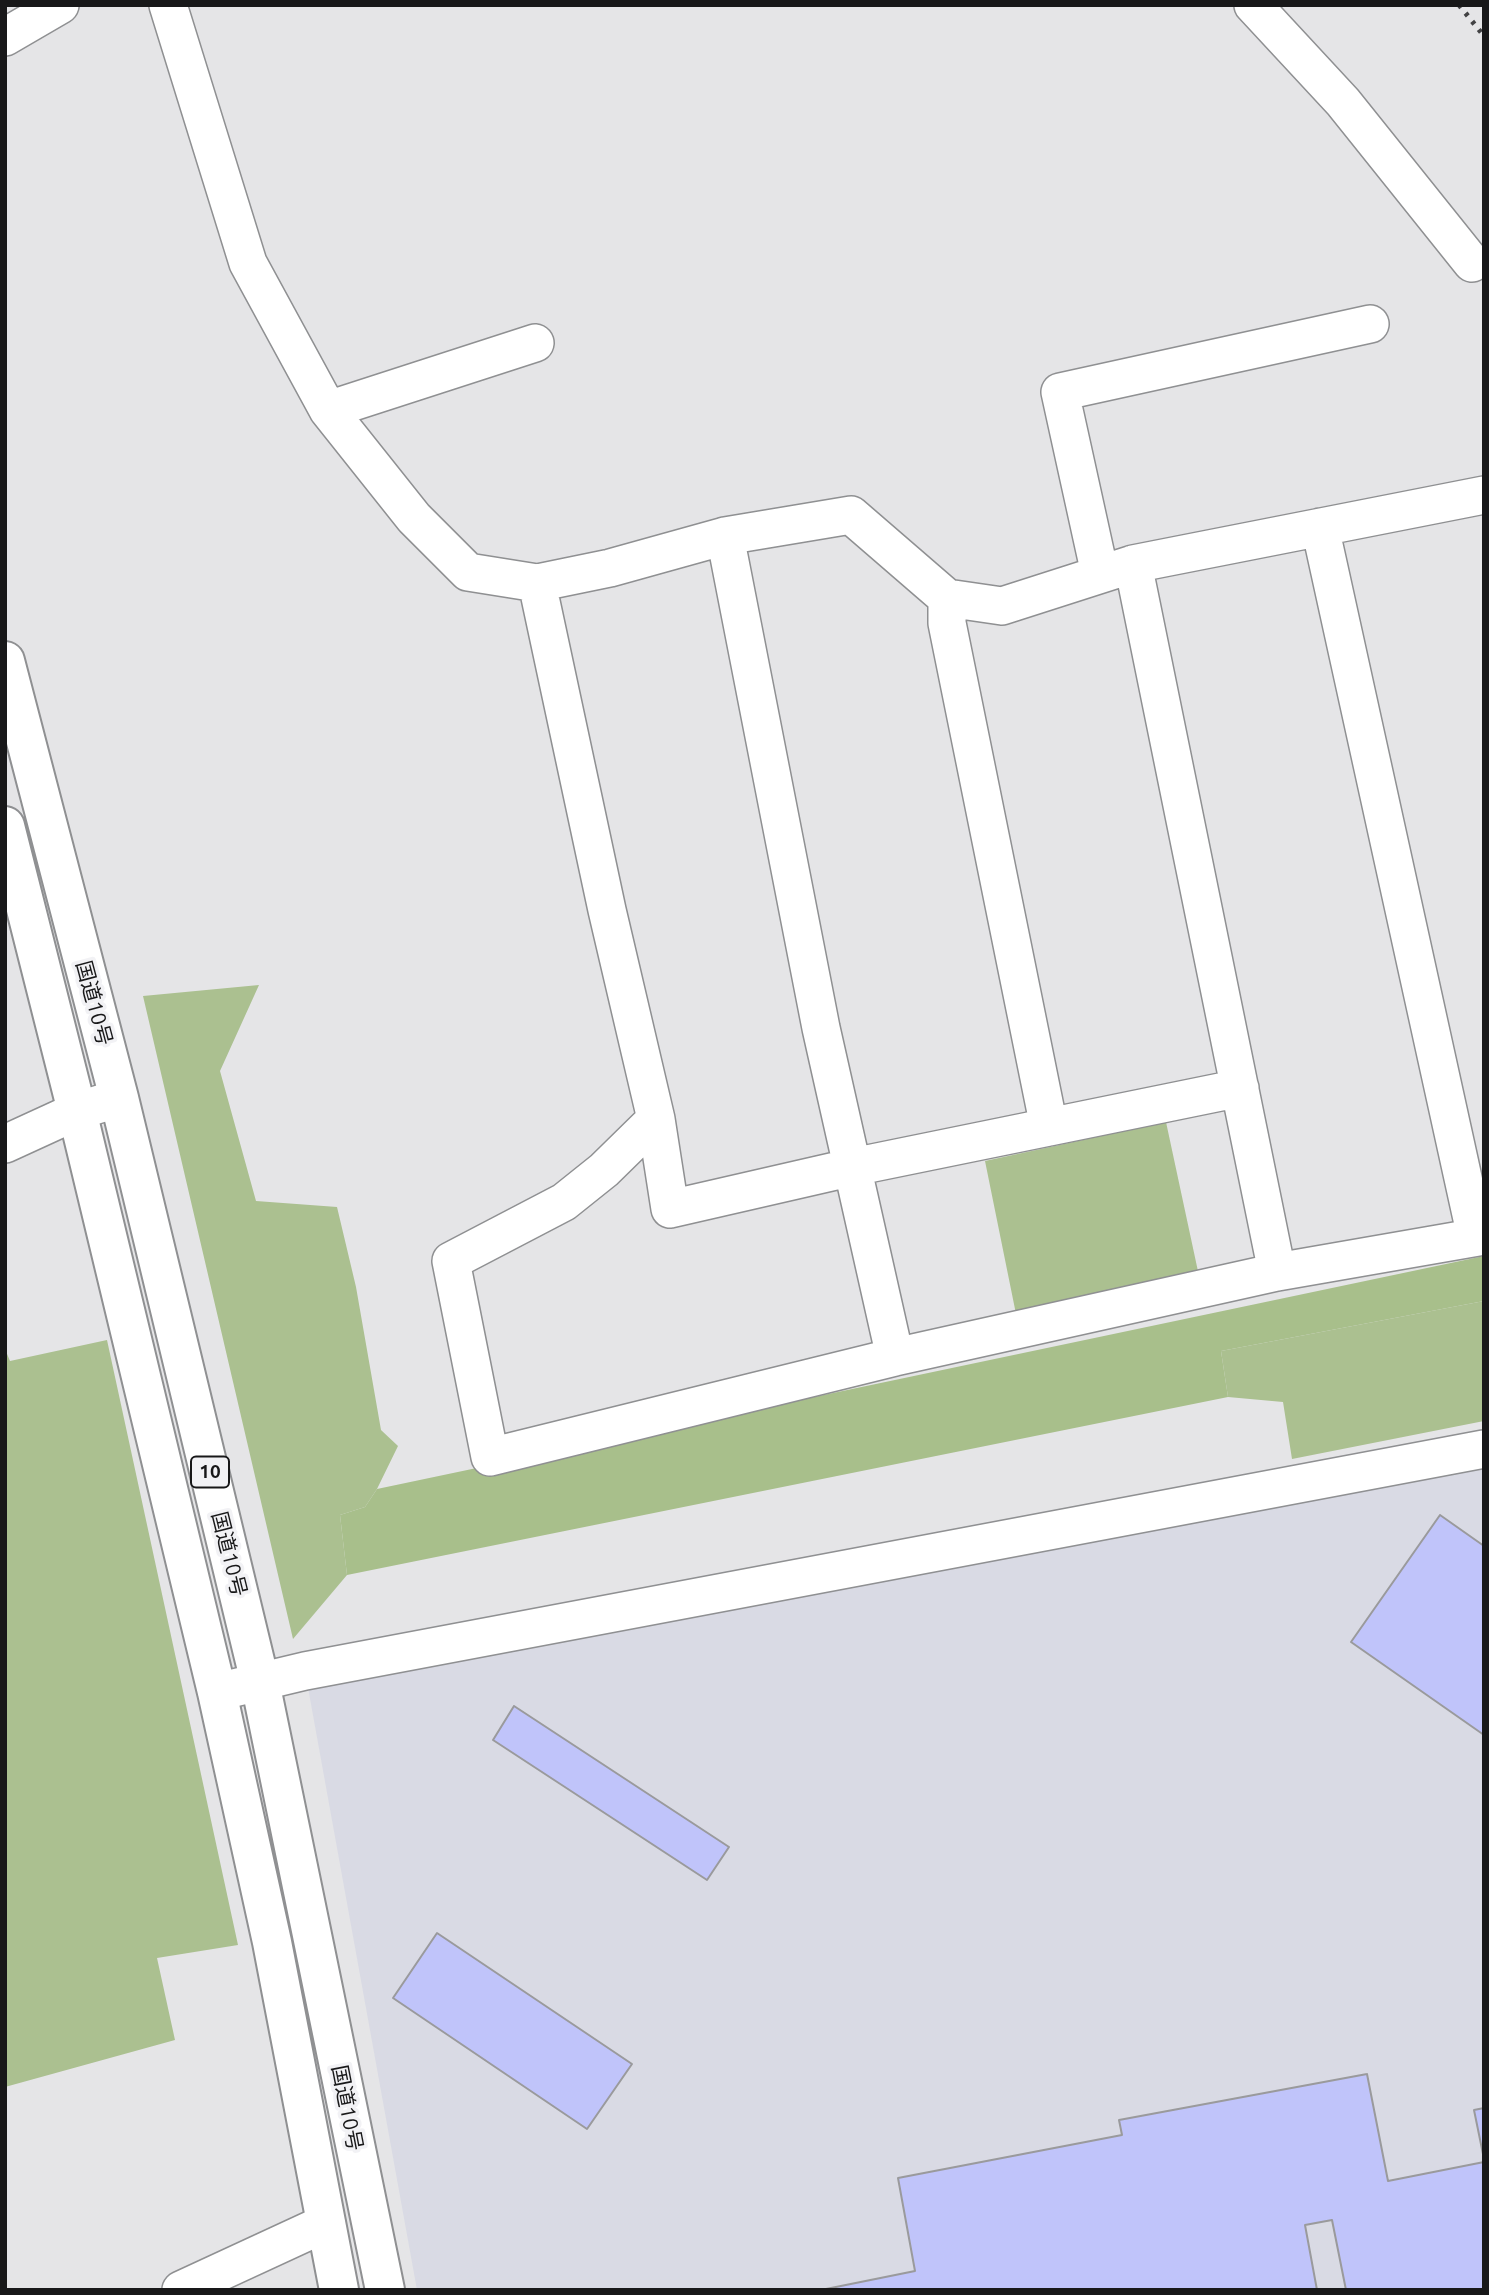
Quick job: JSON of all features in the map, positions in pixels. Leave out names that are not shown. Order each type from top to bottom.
[{"type":"highway","name":"国道10号","points":[[5,661],[119,1098],[260,1682],[384,2290]]},
{"type":"highway","name":"国道10号","points":[[5,827],[77,1111],[217,1692],[272,1941],[339,2290]]},
{"type":"street","points":[[5,37],[60,5]]},
{"type":"street","points":[[168,5],[248,263],[328,410],[414,518],[468,572],[537,583],[610,568],[725,536],[851,515],[947,598],[1002,606],[1116,569],[1484,495]]},
{"type":"street","points":[[1253,5],[1343,102],[1472,263]]},
{"type":"street","points":[[1277,1272],[1240,1088],[1116,569],[1060,392],[1370,324]]},
{"type":"street","points":[[328,410],[535,343]]},
{"type":"street","points":[[656,1119],[604,1170],[564,1202],[452,1261],[490,1457],[895,1357],[1277,1272],[1480,1236],[1320,527]]},
{"type":"street","points":[[725,536],[821,1028],[895,1357]]},
{"type":"street","points":[[537,583],[607,910],[656,1119],[670,1209],[853,1167],[1240,1088]]},
{"type":"street","points":[[947,598],[947,623],[1049,1127]]},
{"type":"street","points":[[5,1144],[77,1111],[119,1098]]},
{"type":"street","points":[[217,1692],[315,1669],[1484,1449]]},
{"type":"street","points":[[181,2290],[326,2223]]},
{"type":"shaded area","points":[[1484,1449],[1484,2290],[417,2290],[305,1671]]},
{"type":"green space","points":[[259,985],[220,1071],[256,1201],[337,1207],[356,1287],[381,1430],[398,1446],[365,1507],[340,1515],[347,1575],[293,1639],[143,996]]},
{"type":"green space","points":[[1166,1122],[1199,1276],[1016,1314],[985,1161]]},
{"type":"green space","points":[[1484,1256],[1484,1301],[1221,1351],[1228,1397],[347,1575],[340,1515],[365,1507],[377,1489]]},
{"type":"green space","points":[[1484,1301],[1484,1421],[1292,1459],[1283,1402],[1228,1397],[1221,1351]]},
{"type":"green space","points":[[107,1340],[238,1945],[157,1958],[175,2040],[5,2087],[5,1349],[10,1361]]},
{"type":"building","points":[[1440,1515],[1484,1546],[1484,1735],[1351,1642]]},
{"type":"building","points":[[514,1706],[729,1847],[707,1880],[493,1740]]},
{"type":"building","points":[[437,1933],[632,2064],[587,2129],[393,1998]]},
{"type":"building","points":[[1367,2074],[1388,2181],[1484,2162],[1484,2290],[1346,2290],[1332,2220],[1305,2225],[1317,2290],[821,2290],[915,2271],[898,2178],[1122,2135],[1119,2120]]},
{"type":"building","points":[[1484,2108],[1484,2159],[1474,2110]]},
{"type":"railway","points":[[1459,5],[1484,36]]}]
